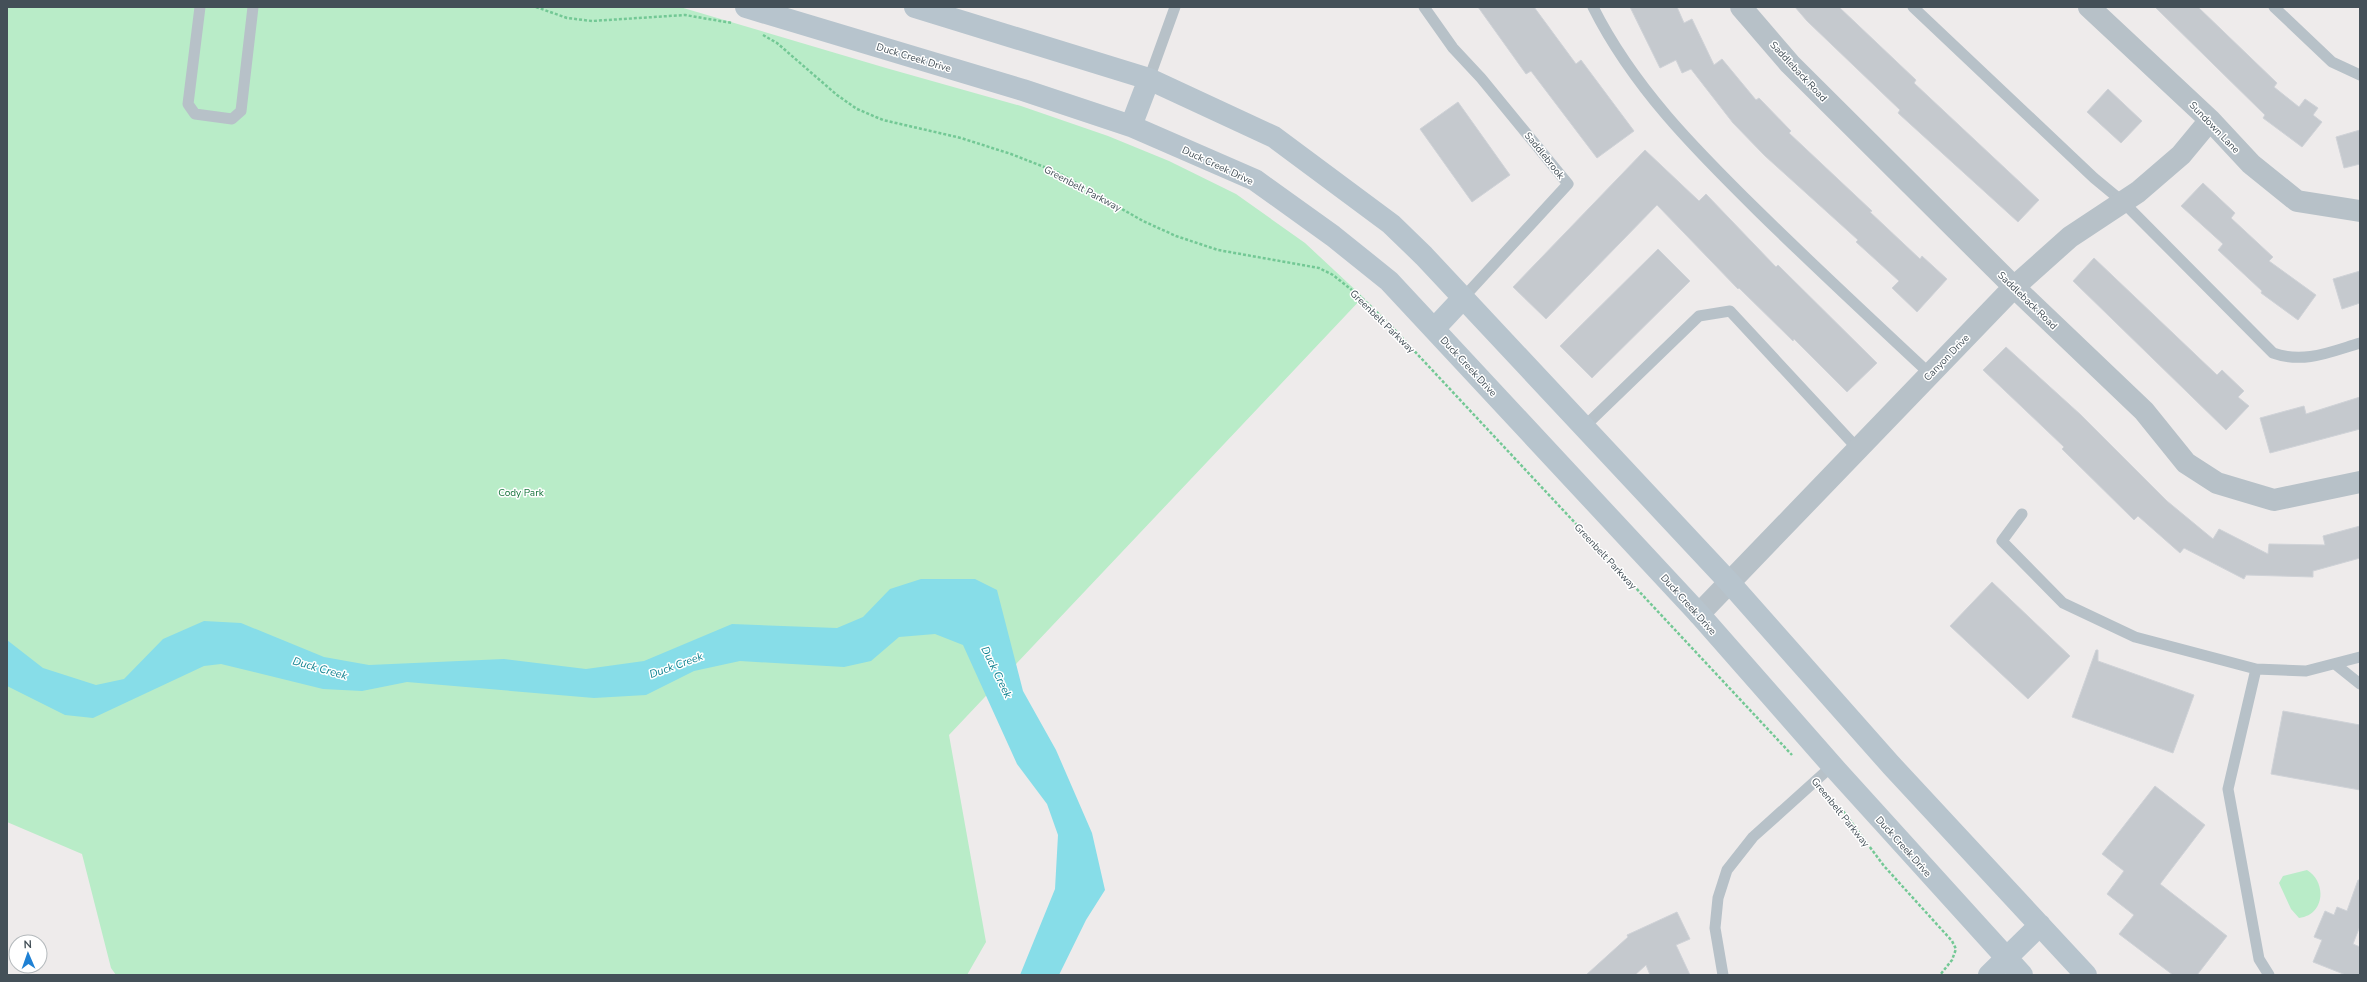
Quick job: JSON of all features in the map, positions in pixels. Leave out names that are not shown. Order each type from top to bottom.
[{"type":"main road","points":[[915,7],[1149,79],[1274,137],[1391,224],[1463,298],[1729,582],[1891,765],[2086,975]]},
{"type":"main road","name":"Duck Creek Drive","points":[[740,15],[1023,90],[1132,126],[1255,180],[1334,236],[1389,281],[1434,329],[1699,614],[1832,766],[2022,975]]},
{"type":"main road","points":[[1132,126],[1149,79]]},
{"type":"main road","points":[[1434,329],[1463,298]]},
{"type":"main road","points":[[1989,975],[2040,925]]},
{"type":"street","name":"Saddleback Road","points":[[1741,7],[1790,64],[2014,288],[2144,411],[2186,463],[2217,483],[2274,500],[2360,482]]},
{"type":"street","name":"Sundown Lane","points":[[2089,7],[2210,120],[2250,164],[2298,201],[2360,211]]},
{"type":"street","name":"Canyon Drive","points":[[1699,614],[1718,597],[1729,582],[2014,288],[2070,237],[2123,202],[2181,155],[2210,120]]},
{"type":"lane","points":[[200,7],[188,104],[195,114],[232,119],[241,111],[254,7]]},
{"type":"lane","points":[[1149,79],[1175,7]]},
{"type":"lane","name":"Saddlebrook","points":[[1424,7],[1453,48],[1481,78],[1568,184],[1463,298]]},
{"type":"lane","points":[[1593,7],[1605,30],[1637,81],[1694,148],[1792,245],[1930,374]]},
{"type":"lane","points":[[1912,7],[2094,178],[2123,202],[2273,353],[2288,359],[2306,358],[2360,343]]},
{"type":"lane","points":[[2274,7],[2332,62],[2360,75]]},
{"type":"lane","points":[[1584,427],[1699,316],[1730,311],[1858,448]]},
{"type":"lane","points":[[2022,514],[2002,541],[2063,603],[2135,637],[2256,669],[2306,671],[2360,657]]},
{"type":"lane","points":[[2335,664],[2360,684]]},
{"type":"lane","points":[[2256,669],[2228,789],[2259,959],[2270,975]]},
{"type":"lane","points":[[1723,975],[1715,928],[1718,898],[1727,870],[1754,837],[1832,766]]},
{"type":"path","points":[[536,7],[567,18],[592,21],[685,15],[708,17],[740,15]]},
{"type":"path","name":"Greenbelt Parkway","points":[[759,33],[777,43],[837,95],[858,109],[883,120],[961,138],[1011,154],[1057,172],[1143,221],[1183,238],[1218,250],[1248,257],[1313,266],[1333,275],[1363,298],[1390,326],[1794,756]]},
{"type":"path","name":"Greenbelt Parkway","points":[[1838,805],[1884,866],[1952,941],[1956,949],[1952,960],[1940,975]]},
{"type":"green space","name":"Cody Park","points":[[7,7],[680,7],[1021,106],[1108,136],[1169,161],[1236,194],[1305,243],[1363,297],[949,735],[986,942],[967,975],[116,975],[111,968],[82,854],[7,822]]},
{"type":"green space","points":[[2307,870],[2318,882],[2320,897],[2318,905],[2314,911],[2308,916],[2299,918],[2291,909],[2279,883],[2283,876]]},
{"type":"water","name":"Duck Creek","points":[[921,579],[975,579],[997,590],[1023,691],[1056,750],[1092,833],[1105,890],[1086,920],[1059,975],[1020,975],[1055,889],[1058,835],[1047,804],[1017,764],[963,645],[935,634],[899,637],[871,661],[844,667],[740,661],[694,671],[646,695],[594,698],[407,682],[362,691],[323,689],[221,664],[204,666],[93,718],[65,715],[7,686],[7,640],[43,668],[96,685],[124,679],[163,639],[204,621],[241,623],[324,657],[369,665],[504,659],[586,669],[644,661],[732,624],[837,628],[863,617],[890,589]]},
{"type":"building","points":[[1478,7],[1534,7],[1576,64],[1581,60],[1634,131],[1597,158],[1531,71],[1526,74]]},
{"type":"building","points":[[1630,7],[1677,7],[1684,23],[1692,19],[1714,65],[1722,59],[1756,100],[1759,98],[1791,131],[1789,133],[1872,211],[1870,212],[1920,259],[1922,256],[1947,279],[1917,312],[1892,288],[1899,281],[1856,242],[1858,240],[1765,156],[1733,123],[1691,69],[1682,73],[1676,60],[1660,68]]},
{"type":"building","points":[[1795,7],[1839,7],[1916,80],[1914,83],[2039,200],[2018,222],[1898,113],[1900,110],[1807,21]]},
{"type":"building","points":[[2155,7],[2198,7],[2277,83],[2274,87],[2299,107],[2305,99],[2318,108],[2313,115],[2322,122],[2302,147],[2263,118],[2265,115]]},
{"type":"building","points":[[2108,89],[2142,121],[2121,143],[2087,112]]},
{"type":"building","points":[[1458,102],[1510,175],[1472,202],[1420,129]]},
{"type":"building","points":[[2360,130],[2360,164],[2344,168],[2336,137]]},
{"type":"building","points":[[1645,150],[1699,201],[1706,194],[1776,267],[1778,265],[1877,363],[1847,392],[1794,339],[1793,341],[1739,288],[1738,289],[1657,205],[1546,319],[1513,287]]},
{"type":"building","points":[[2203,183],[2235,213],[2231,218],[2273,257],[2269,261],[2316,295],[2298,320],[2261,293],[2262,291],[2218,250],[2223,244],[2181,206]]},
{"type":"building","points":[[1658,249],[1690,281],[1592,378],[1560,346]]},
{"type":"building","points":[[2094,258],[2217,375],[2222,370],[2244,391],[2238,397],[2249,406],[2226,430],[2073,281]]},
{"type":"building","points":[[2360,271],[2360,303],[2342,309],[2333,279]]},
{"type":"building","points":[[2006,347],[2081,415],[2167,501],[2213,539],[2219,529],[2268,554],[2269,544],[2325,545],[2323,536],[2360,526],[2360,558],[2313,571],[2313,577],[2246,575],[2244,579],[2184,548],[2180,553],[2138,516],[2134,520],[2062,449],[2064,447],[1983,370]]},
{"type":"building","points":[[2360,397],[2360,429],[2270,453],[2260,418],[2304,406],[2306,414]]},
{"type":"building","points":[[1992,582],[2070,656],[2028,699],[1950,626]]},
{"type":"building","points":[[2096,650],[2098,650],[2098,661],[2194,695],[2173,753],[2072,717]]},
{"type":"building","points":[[2283,711],[2360,725],[2360,790],[2271,774]]},
{"type":"building","points":[[2155,786],[2205,825],[2160,884],[2227,936],[2197,975],[2173,975],[2119,934],[2134,915],[2107,894],[2124,871],[2102,854]]},
{"type":"building","points":[[2358,880],[2360,880],[2360,926],[2353,944],[2360,947],[2360,975],[2346,975],[2313,962],[2322,940],[2314,937],[2325,911],[2334,915],[2337,907],[2347,911]]},
{"type":"building","points":[[1677,912],[1690,939],[1676,945],[1690,975],[1650,975],[1646,965],[1635,975],[1586,975],[1628,937],[1627,935]]}]
